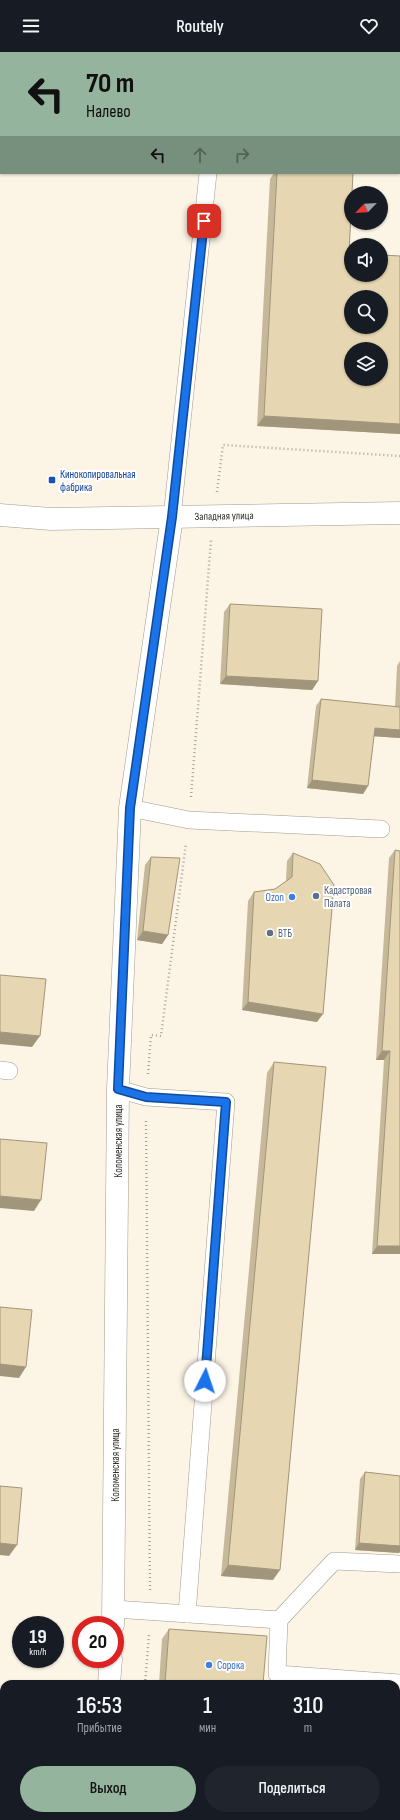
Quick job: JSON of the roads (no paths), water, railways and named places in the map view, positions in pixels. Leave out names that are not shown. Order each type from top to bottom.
[{"type":"street","name":"Западная улица","points":[[0,515],[51,519],[400,513]]},
{"type":"street","name":"Коломенская улица","points":[[114,1616],[118,1089],[130,808],[172,517]]},
{"type":"street","points":[[109,1680],[110,1668]]},
{"type":"lane","points":[[172,517],[208,174]]},
{"type":"lane","points":[[130,808],[189,820],[381,829]]},
{"type":"lane","points":[[118,1089],[146,1097],[226,1102],[187,1614]]},
{"type":"lane","points":[[359,1680],[277,1674],[279,1620],[334,1561],[400,1564]]},
{"type":"lane","points":[[121,1616],[150,1612],[279,1620]]},
{"type":"place","name":"Кинокопировальная фабрика","points":[[52,480]]},
{"type":"place","name":"Кадастровая Палата","points":[[316,896]]},
{"type":"place","name":"Ozon","points":[[292,897]]},
{"type":"place","name":"ВТБ","points":[[270,933]]},
{"type":"place","name":"Сорока","points":[[209,1665]]}]
